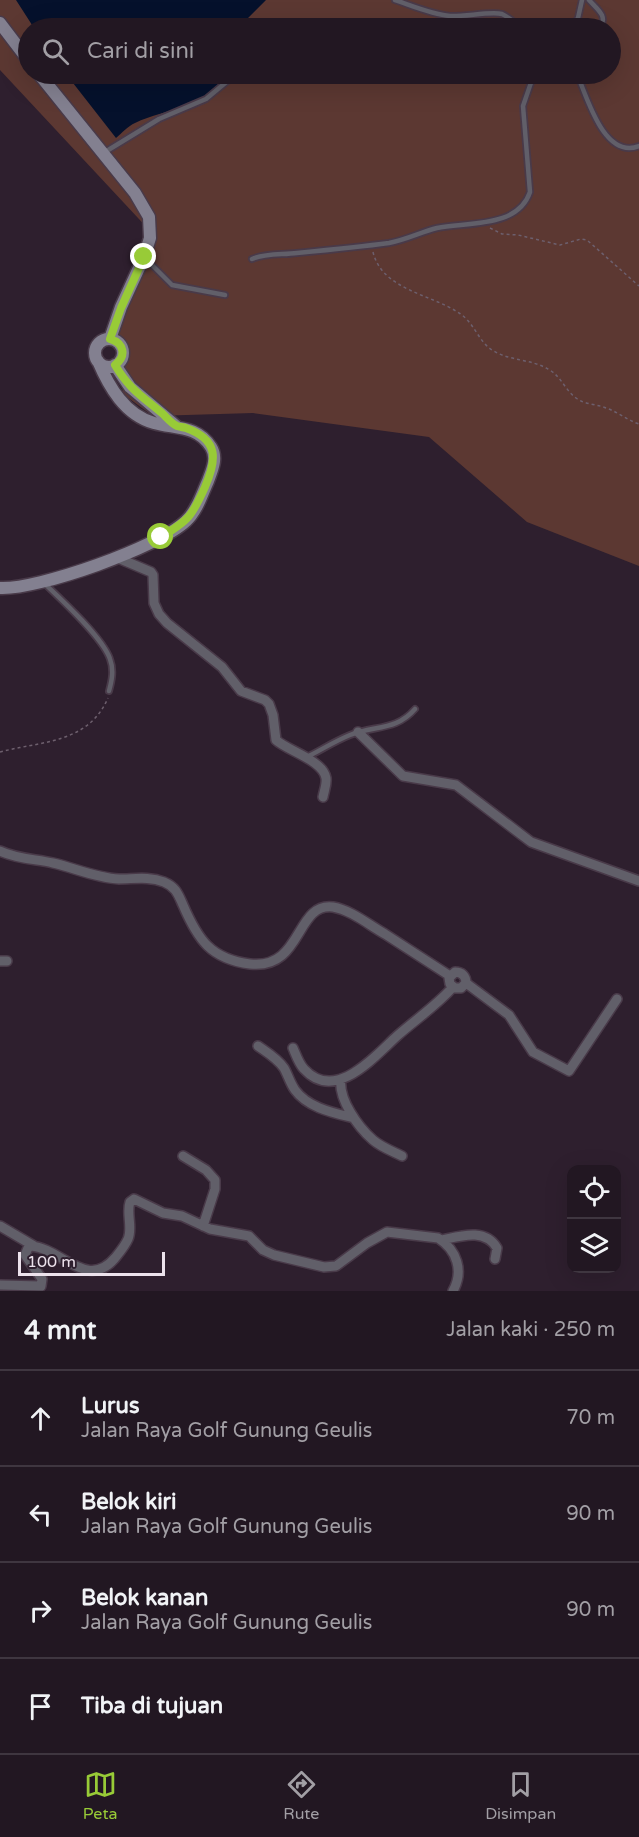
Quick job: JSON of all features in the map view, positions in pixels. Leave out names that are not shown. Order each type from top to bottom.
[{"type":"main road","points":[[0,23],[18,47]]},
{"type":"main road","points":[[47,84],[147,212],[150,233],[144,257],[110,339]]},
{"type":"main road","points":[[0,588],[23,587],[44,582],[118,558],[183,524],[197,505],[214,463],[211,447],[195,433],[176,426],[150,422],[130,409],[114,392],[98,361],[96,354],[97,346],[103,341],[110,339],[118,343],[123,350],[122,359],[115,365],[106,366],[98,361]]},
{"type":"main road","points":[[115,365],[130,387],[176,426]]},
{"type":"street","points":[[118,558],[151,572],[154,603],[159,614],[167,623],[222,667],[241,691],[265,700],[269,704],[273,715],[276,740],[281,745],[307,757],[326,777],[323,797]]},
{"type":"street","points":[[358,732],[403,776],[456,785],[531,842],[639,881]]},
{"type":"street","points":[[0,851],[21,859],[53,863],[101,876],[118,879],[152,878],[173,886],[179,893],[197,933],[211,951],[234,962],[267,964],[279,960],[313,912],[320,908],[332,907],[365,922],[450,976]]},
{"type":"street","points":[[455,972],[462,973],[465,976],[465,983],[461,988],[453,987],[449,982],[450,976],[455,972]]},
{"type":"street","points":[[465,983],[509,1016],[533,1052],[569,1071],[617,999]]},
{"type":"street","points":[[293,1048],[302,1068],[311,1075],[326,1081],[341,1079],[369,1061],[453,987]]},
{"type":"street","points":[[258,1046],[274,1056],[303,1099],[319,1108],[354,1118]]},
{"type":"street","points":[[341,1079],[340,1087],[354,1118],[373,1140],[402,1156]]},
{"type":"street","points":[[183,1156],[206,1170],[215,1180],[215,1189],[203,1226]]},
{"type":"street","points":[[0,1226],[80,1269],[94,1272],[109,1265],[128,1239],[130,1233],[128,1209],[130,1202],[134,1199],[163,1213],[182,1216],[203,1226],[249,1236],[263,1250],[274,1255],[324,1267],[336,1266],[367,1243],[387,1232],[433,1236],[442,1240],[455,1256],[459,1279],[453,1291]]},
{"type":"street","points":[[442,1240],[464,1235],[482,1236],[492,1241],[497,1248],[495,1258]]},
{"type":"street","points":[[0,1285],[41,1286],[42,1279],[25,1255],[28,1248],[34,1246]]},
{"type":"lane","points":[[395,0],[448,16],[464,17],[498,13],[509,18]]},
{"type":"lane","points":[[578,18],[582,0]]},
{"type":"lane","points":[[590,0],[603,18]]},
{"type":"lane","points":[[103,154],[159,119],[206,99],[224,84]]},
{"type":"lane","points":[[252,259],[405,240],[436,229],[482,222],[519,211],[525,204],[530,189],[523,106],[531,84]]},
{"type":"lane","points":[[581,84],[587,102],[613,144],[624,148],[639,146]]},
{"type":"lane","points":[[144,257],[172,285],[225,295]]},
{"type":"lane","points":[[44,582],[73,611],[110,656],[113,672],[109,691]]},
{"type":"lane","points":[[307,757],[358,732],[395,724],[404,720],[415,709]]},
{"type":"path","points":[[482,222],[502,234],[518,235],[560,245],[581,239],[587,240],[639,286]]},
{"type":"path","points":[[372,245],[380,269],[413,292],[460,313],[473,325],[482,340],[492,350],[507,357],[547,368],[558,376],[579,400],[607,408],[639,424]]},
{"type":"path","points":[[0,752],[51,742],[86,728],[97,717],[105,704],[109,691]]},
{"type":"shaded area","points":[[0,0],[639,0],[639,566],[527,522],[429,437],[253,413],[153,416],[123,394],[118,334],[152,233],[0,70]]},
{"type":"water","points":[[16,0],[266,0],[248,18],[28,18]]},
{"type":"water","points":[[74,84],[223,84],[212,94],[187,106],[135,123],[116,138]]},
{"type":"route","points":[[144,257],[110,339],[115,340],[123,350],[122,359],[115,365],[122,378],[136,394],[176,426],[186,428],[204,439],[211,447],[214,456],[211,472],[191,515],[183,524],[161,537]]}]
